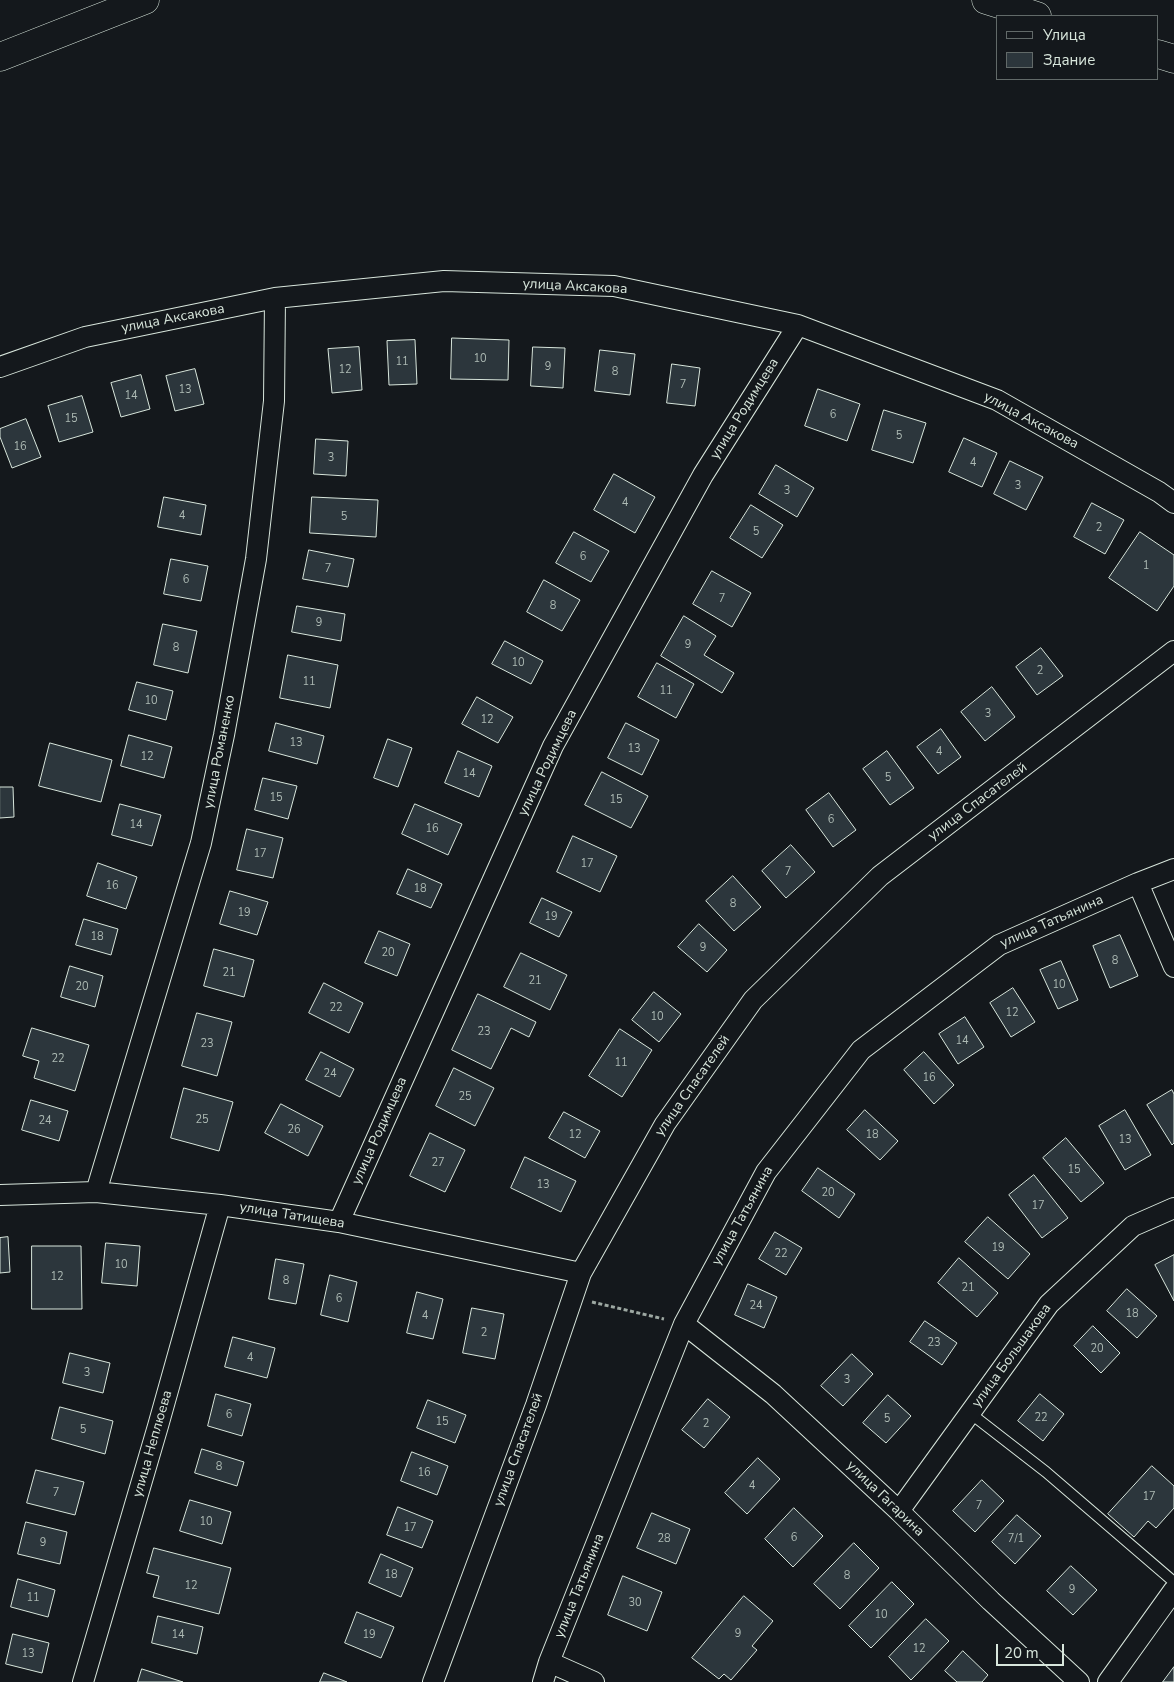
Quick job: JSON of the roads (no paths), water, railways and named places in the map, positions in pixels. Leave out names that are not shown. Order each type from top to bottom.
[{"type":"main road","points":[[0,57],[145,0]]},
{"type":"main road","points":[[986,0],[1034,15]]},
{"type":"main road","points":[[1159,54],[1174,59]]},
{"type":"street","name":"улица Аксакова","points":[[0,367],[85,337],[275,298],[444,281],[614,286],[798,325],[996,400],[1159,492],[1174,503]]},
{"type":"street","name":"улица Романенко","points":[[96,1192],[201,843],[224,735],[256,559],[274,401],[275,298]]},
{"type":"street","name":"улица Родимцева","points":[[339,1222],[553,746],[703,475],[798,325]]},
{"type":"street","name":"улица Спасателей","points":[[433,1682],[536,1405],[581,1273],[664,1124],[753,1000],[880,876],[1174,651]]},
{"type":"street","name":"улица Татьянина","points":[[543,1682],[549,1662],[684,1324],[766,1172],[861,1050],[999,945],[1174,869]]},
{"type":"street","points":[[1138,883],[1174,967]]},
{"type":"street","name":"улица Татищева","points":[[0,1195],[96,1192],[220,1205],[339,1222],[581,1273]]},
{"type":"street","name":"улица Неплюева","points":[[83,1682],[220,1205]]},
{"type":"street","name":"улица Большакова","points":[[899,1512],[1049,1304],[1133,1226],[1174,1208]]},
{"type":"street","name":"улица Гагарина","points":[[684,1324],[774,1394],[899,1512],[990,1602],[1080,1682]]},
{"type":"street","points":[[1108,1682],[1174,1590]]},
{"type":"street","points":[[549,1662],[594,1682]]},
{"type":"lane","points":[[970,1413],[1046,1472],[1174,1582]]}]
